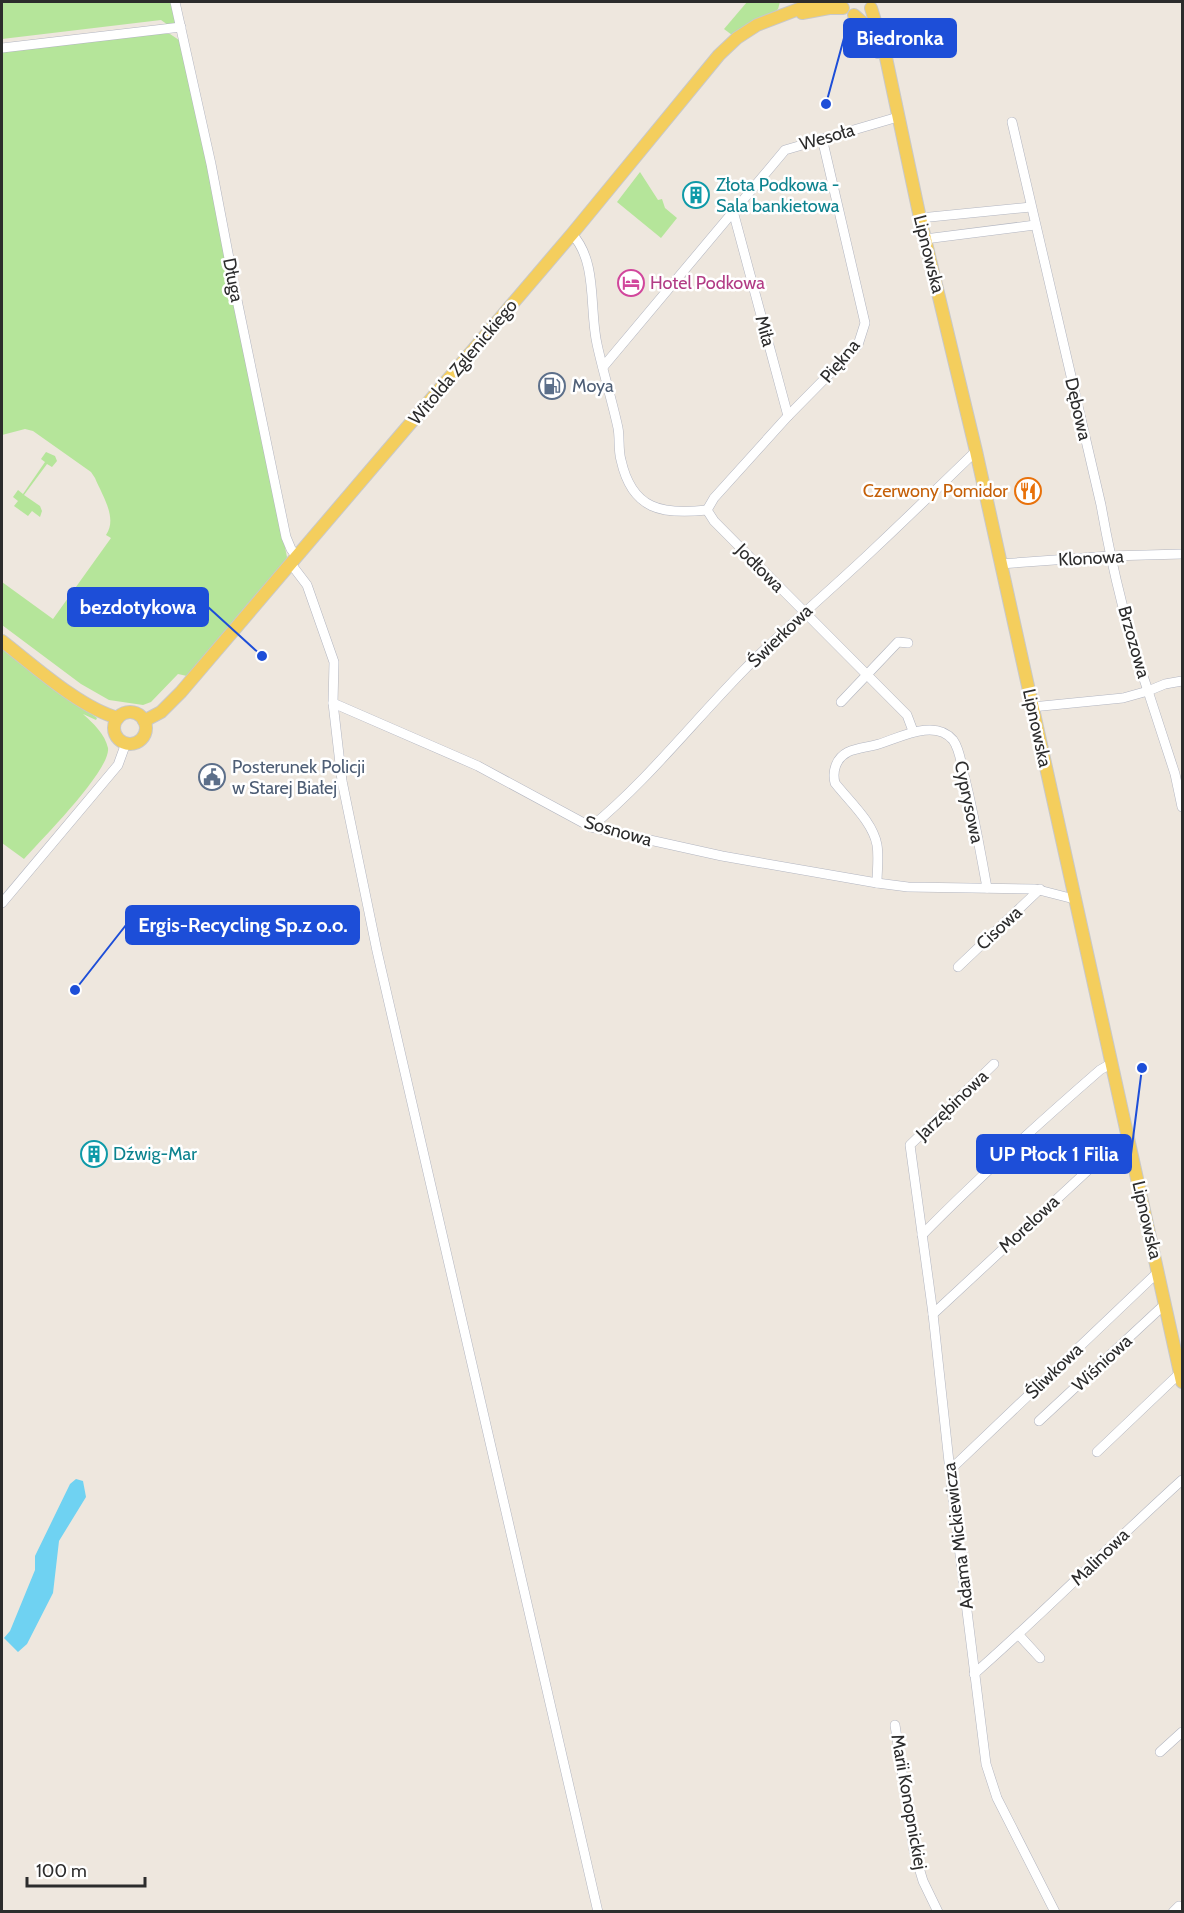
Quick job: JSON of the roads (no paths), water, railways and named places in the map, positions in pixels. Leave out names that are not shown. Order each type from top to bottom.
[{"type":"main road","name":"Witolda Zglenickiego","points":[[144,721],[161,712],[181,692],[572,234],[724,50],[757,25],[817,2]]},
{"type":"main road","name":"Witolda Zglenickiego","points":[[789,13],[841,5]]},
{"type":"main road","points":[[841,5],[854,15],[863,14],[872,5]]},
{"type":"main road","name":"Lipnowska","points":[[872,5],[976,451],[1181,1378]]},
{"type":"main road","name":"Lipnowska","points":[[854,15],[865,27],[888,75]]},
{"type":"main road","points":[[2,641],[75,696],[107,715],[118,718]]},
{"type":"main road","points":[[125,713],[134,713],[144,721],[145,732],[138,742],[126,743],[118,739],[115,731],[118,718],[125,713]]},
{"type":"street","name":"Długa","points":[[175,2],[211,164],[286,537],[294,560]]},
{"type":"street","points":[[2,48],[181,27]]},
{"type":"street","name":"Wesoła","points":[[603,367],[785,150],[898,117]]},
{"type":"street","name":"Dębowa","points":[[1012,122],[1120,593]]},
{"type":"street","name":"Piękna","points":[[707,510],[714,498],[788,416],[858,345],[865,323],[822,138]]},
{"type":"street","points":[[920,218],[1031,207]]},
{"type":"street","name":"Miła","points":[[733,211],[788,416]]},
{"type":"street","points":[[925,239],[1035,225]]},
{"type":"street","points":[[572,234],[583,249],[588,271],[596,342],[619,431],[620,458],[626,478],[636,494],[650,506],[667,512],[707,510]]},
{"type":"street","name":"Świerkowa","points":[[591,827],[612,810],[742,672],[803,612],[873,550],[976,451]]},
{"type":"street","name":"Jodłowa","points":[[707,510],[714,521],[907,715],[913,731]]},
{"type":"street","name":"Klonowa","points":[[1000,564],[1110,556],[1182,554]]},
{"type":"street","points":[[294,560],[307,585],[334,662],[333,703],[342,781],[378,951],[598,1911]]},
{"type":"street","name":"Brzozowa","points":[[1120,593],[1148,691],[1165,684],[1182,681]]},
{"type":"street","points":[[840,702],[898,642],[908,643]]},
{"type":"street","points":[[1032,708],[1123,698],[1148,691],[1175,774],[1182,807]]},
{"type":"street","name":"Sosnowa","points":[[333,703],[478,766],[591,827],[722,856],[877,883],[908,887],[1040,890],[1074,899]]},
{"type":"street","points":[[877,883],[878,863],[870,827],[835,783],[832,775],[835,766],[848,752],[890,741],[913,731]]},
{"type":"street","name":"Cyprysowa","points":[[913,731],[931,731],[948,735],[958,749],[971,800],[987,888]]},
{"type":"street","points":[[2,903],[118,765],[126,743]]},
{"type":"street","name":"Cisowa","points":[[958,967],[1040,890]]},
{"type":"street","points":[[922,1234],[1039,1123],[1100,1070],[1112,1063]]},
{"type":"street","name":"Jarzębinowa","points":[[910,1145],[994,1064]]},
{"type":"street","name":"Morelowa","points":[[933,1314],[1113,1147],[1129,1141]]},
{"type":"street","name":"Adama Mickiewicza","points":[[910,1145],[933,1314],[986,1764],[997,1798],[1055,1911]]},
{"type":"street","name":"Śliwkowa","points":[[950,1470],[1158,1272]]},
{"type":"street","name":"Wiśniowa","points":[[1039,1421],[1165,1304]]},
{"type":"street","points":[[1097,1452],[1181,1378]]},
{"type":"street","name":"Malinowa","points":[[974,1674],[1019,1635],[1112,1543],[1182,1480]]},
{"type":"street","points":[[1019,1635],[1040,1658]]},
{"type":"street","name":"Marii Konopnickiej","points":[[895,1725],[914,1851],[923,1881],[938,1911]]},
{"type":"street","points":[[1160,1752],[1182,1732]]},
{"type":"water","points":[[76,1479],[83,1481],[86,1497],[59,1541],[53,1593],[27,1644],[18,1652],[4,1638],[10,1631],[35,1570],[35,1556],[70,1484]]},
{"type":"place","name":"Biedronka","points":[[826,104]]},
{"type":"place","name":"Złota Podkowa - Sala bankietowa","points":[[696,195]]},
{"type":"place","name":"Hotel Podkowa","points":[[631,283]]},
{"type":"place","name":"Moya","points":[[552,386]]},
{"type":"place","name":"Czerwony Pomidor","points":[[1028,491]]},
{"type":"place","name":"bezdotykowa","points":[[262,656]]},
{"type":"place","name":"Posterunek Policji w Starej Białej","points":[[212,777]]},
{"type":"place","name":"Ergis-Recycling Sp.z o.o.","points":[[75,990]]},
{"type":"place","name":"UP Płock 1 Filia","points":[[1142,1068]]},
{"type":"place","name":"Dźwig-Mar","points":[[94,1154]]}]
